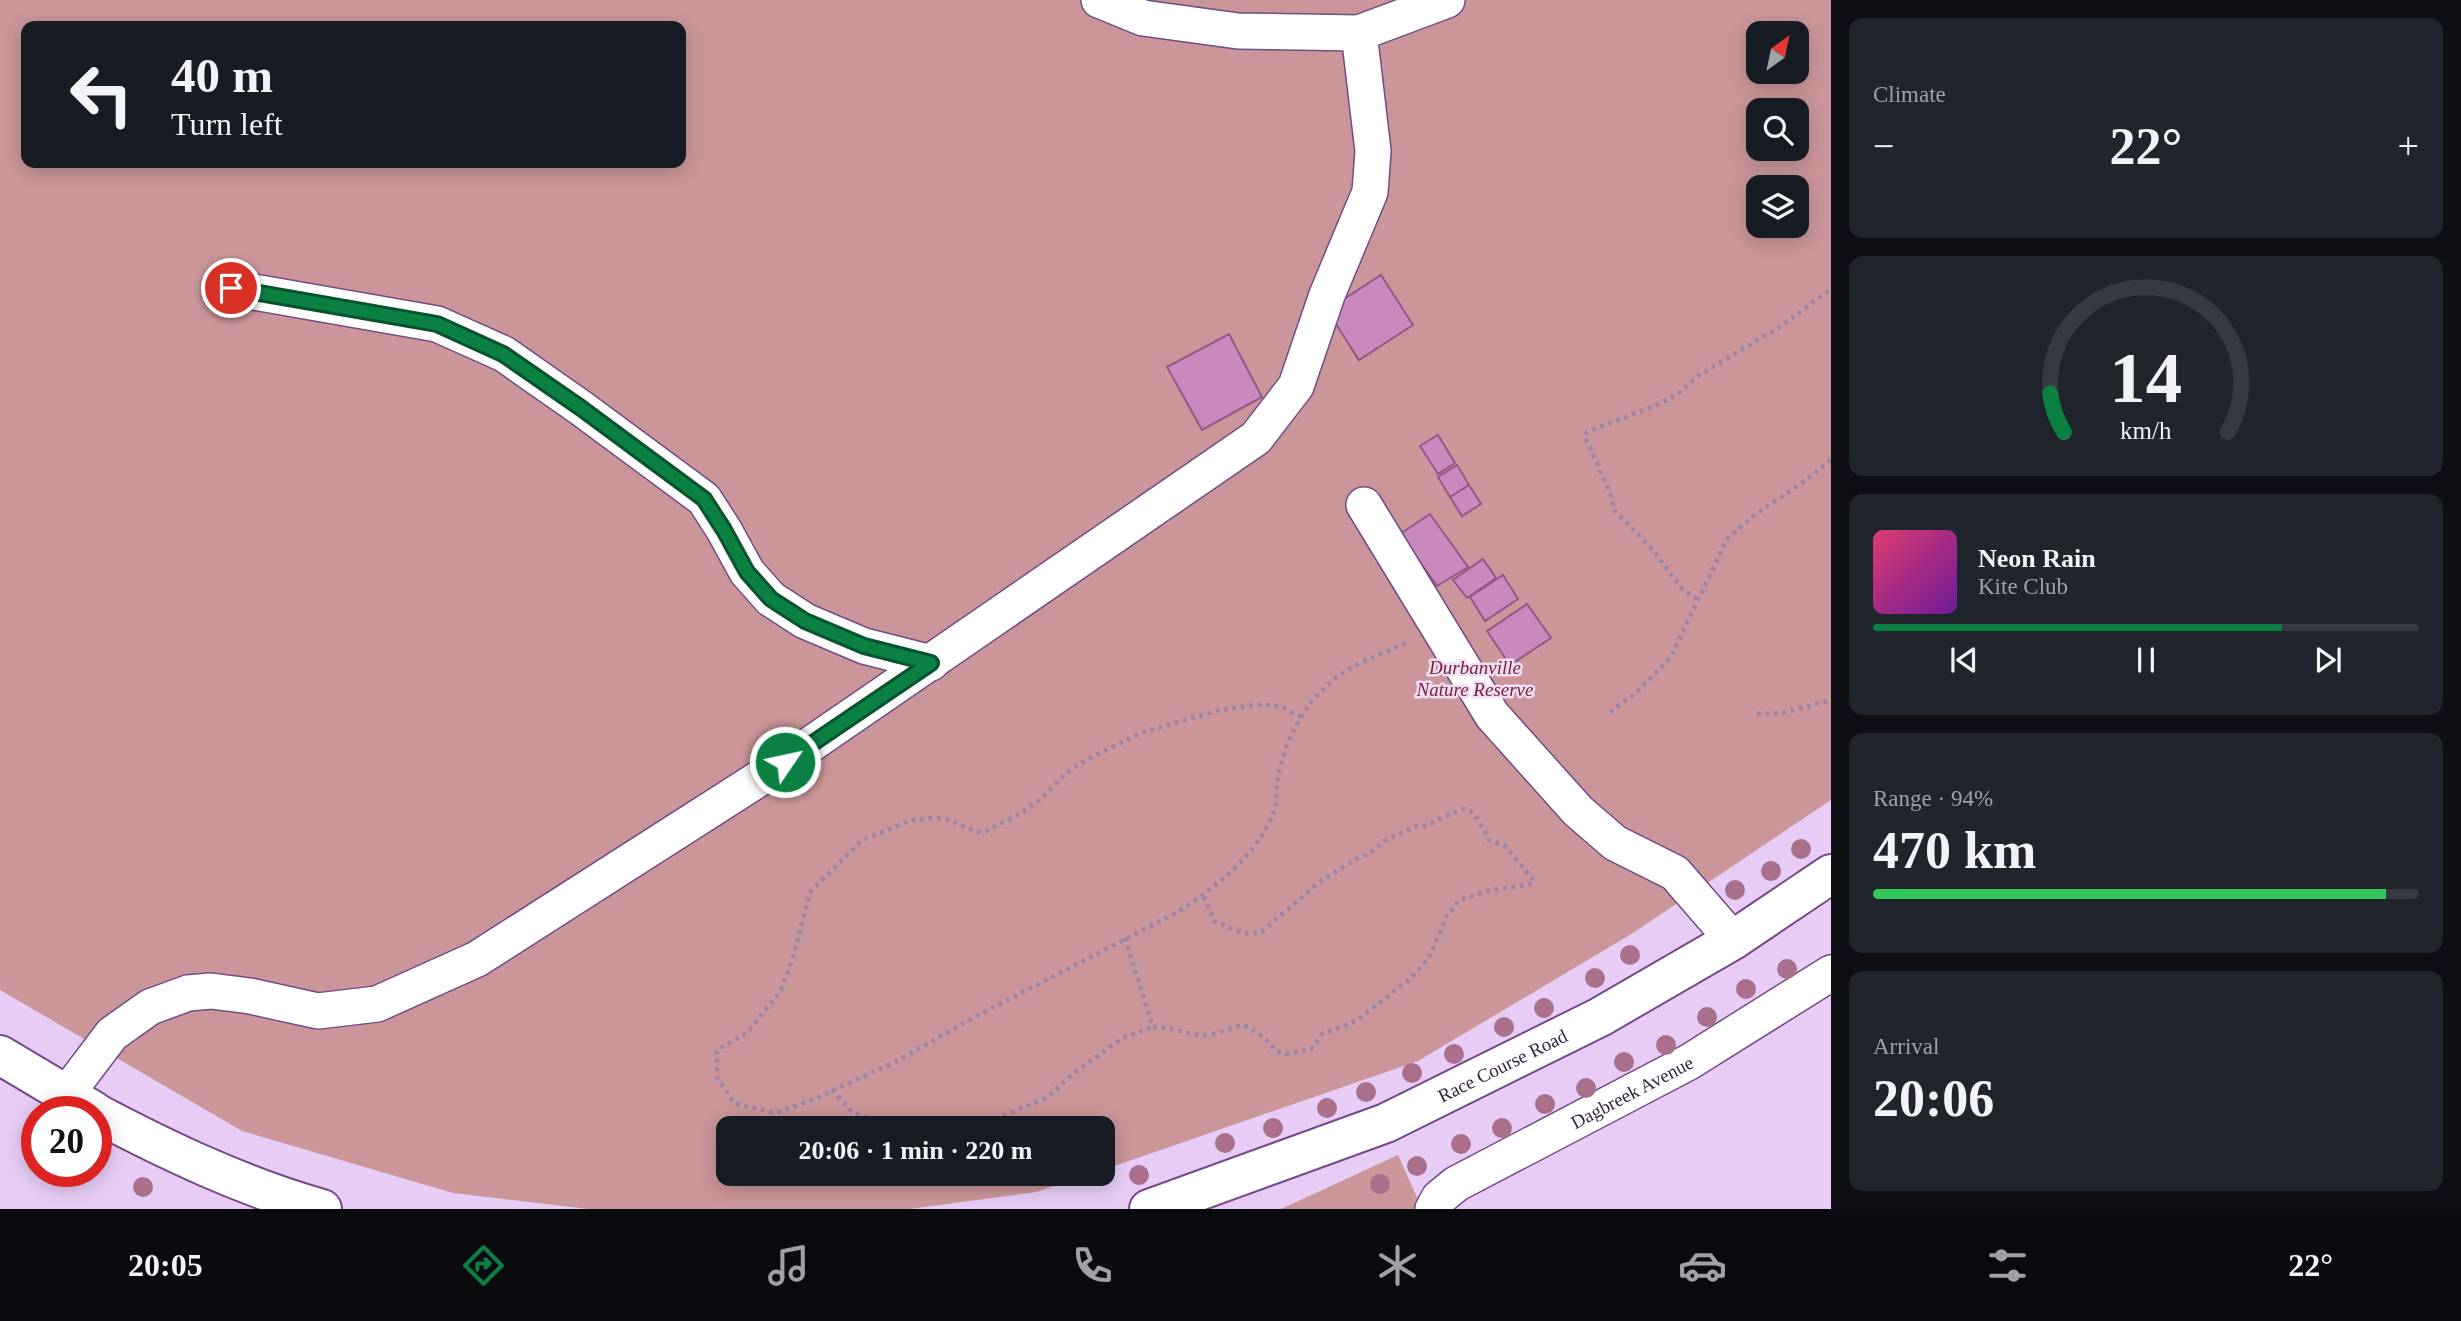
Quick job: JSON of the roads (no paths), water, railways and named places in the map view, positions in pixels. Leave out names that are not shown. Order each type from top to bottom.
[{"type":"main road","name":"Race Course Road","points":[[1149,1209],[1386,1123],[1600,1017],[1733,940],[1831,874]]},
{"type":"main road","points":[[0,1055],[67,1096]]},
{"type":"main road","points":[[112,1121],[182,1156],[322,1209]]},
{"type":"street","points":[[1099,0],[1143,18],[1238,30],[1359,33],[1447,0]]},
{"type":"street","points":[[89,1096],[113,1034],[150,1007],[188,993],[211,991],[250,996],[318,1011],[365,1006],[377,1004],[477,959],[785,762],[1256,438],[1296,386],[1328,295],[1370,192],[1373,151],[1359,33]]},
{"type":"street","points":[[231,288],[437,324],[503,354],[704,499],[747,572],[771,599],[805,621],[864,646],[931,663]]},
{"type":"street","points":[[1364,505],[1492,715],[1578,811],[1615,842],[1675,873],[1733,940]]},
{"type":"street","name":"Dagbreek Avenue","points":[[1433,1209],[1439,1198],[1456,1184],[1689,1062],[1831,973]]},
{"type":"park label","name":"Durbanville Nature Reserve","points":[[1475,678]]}]
